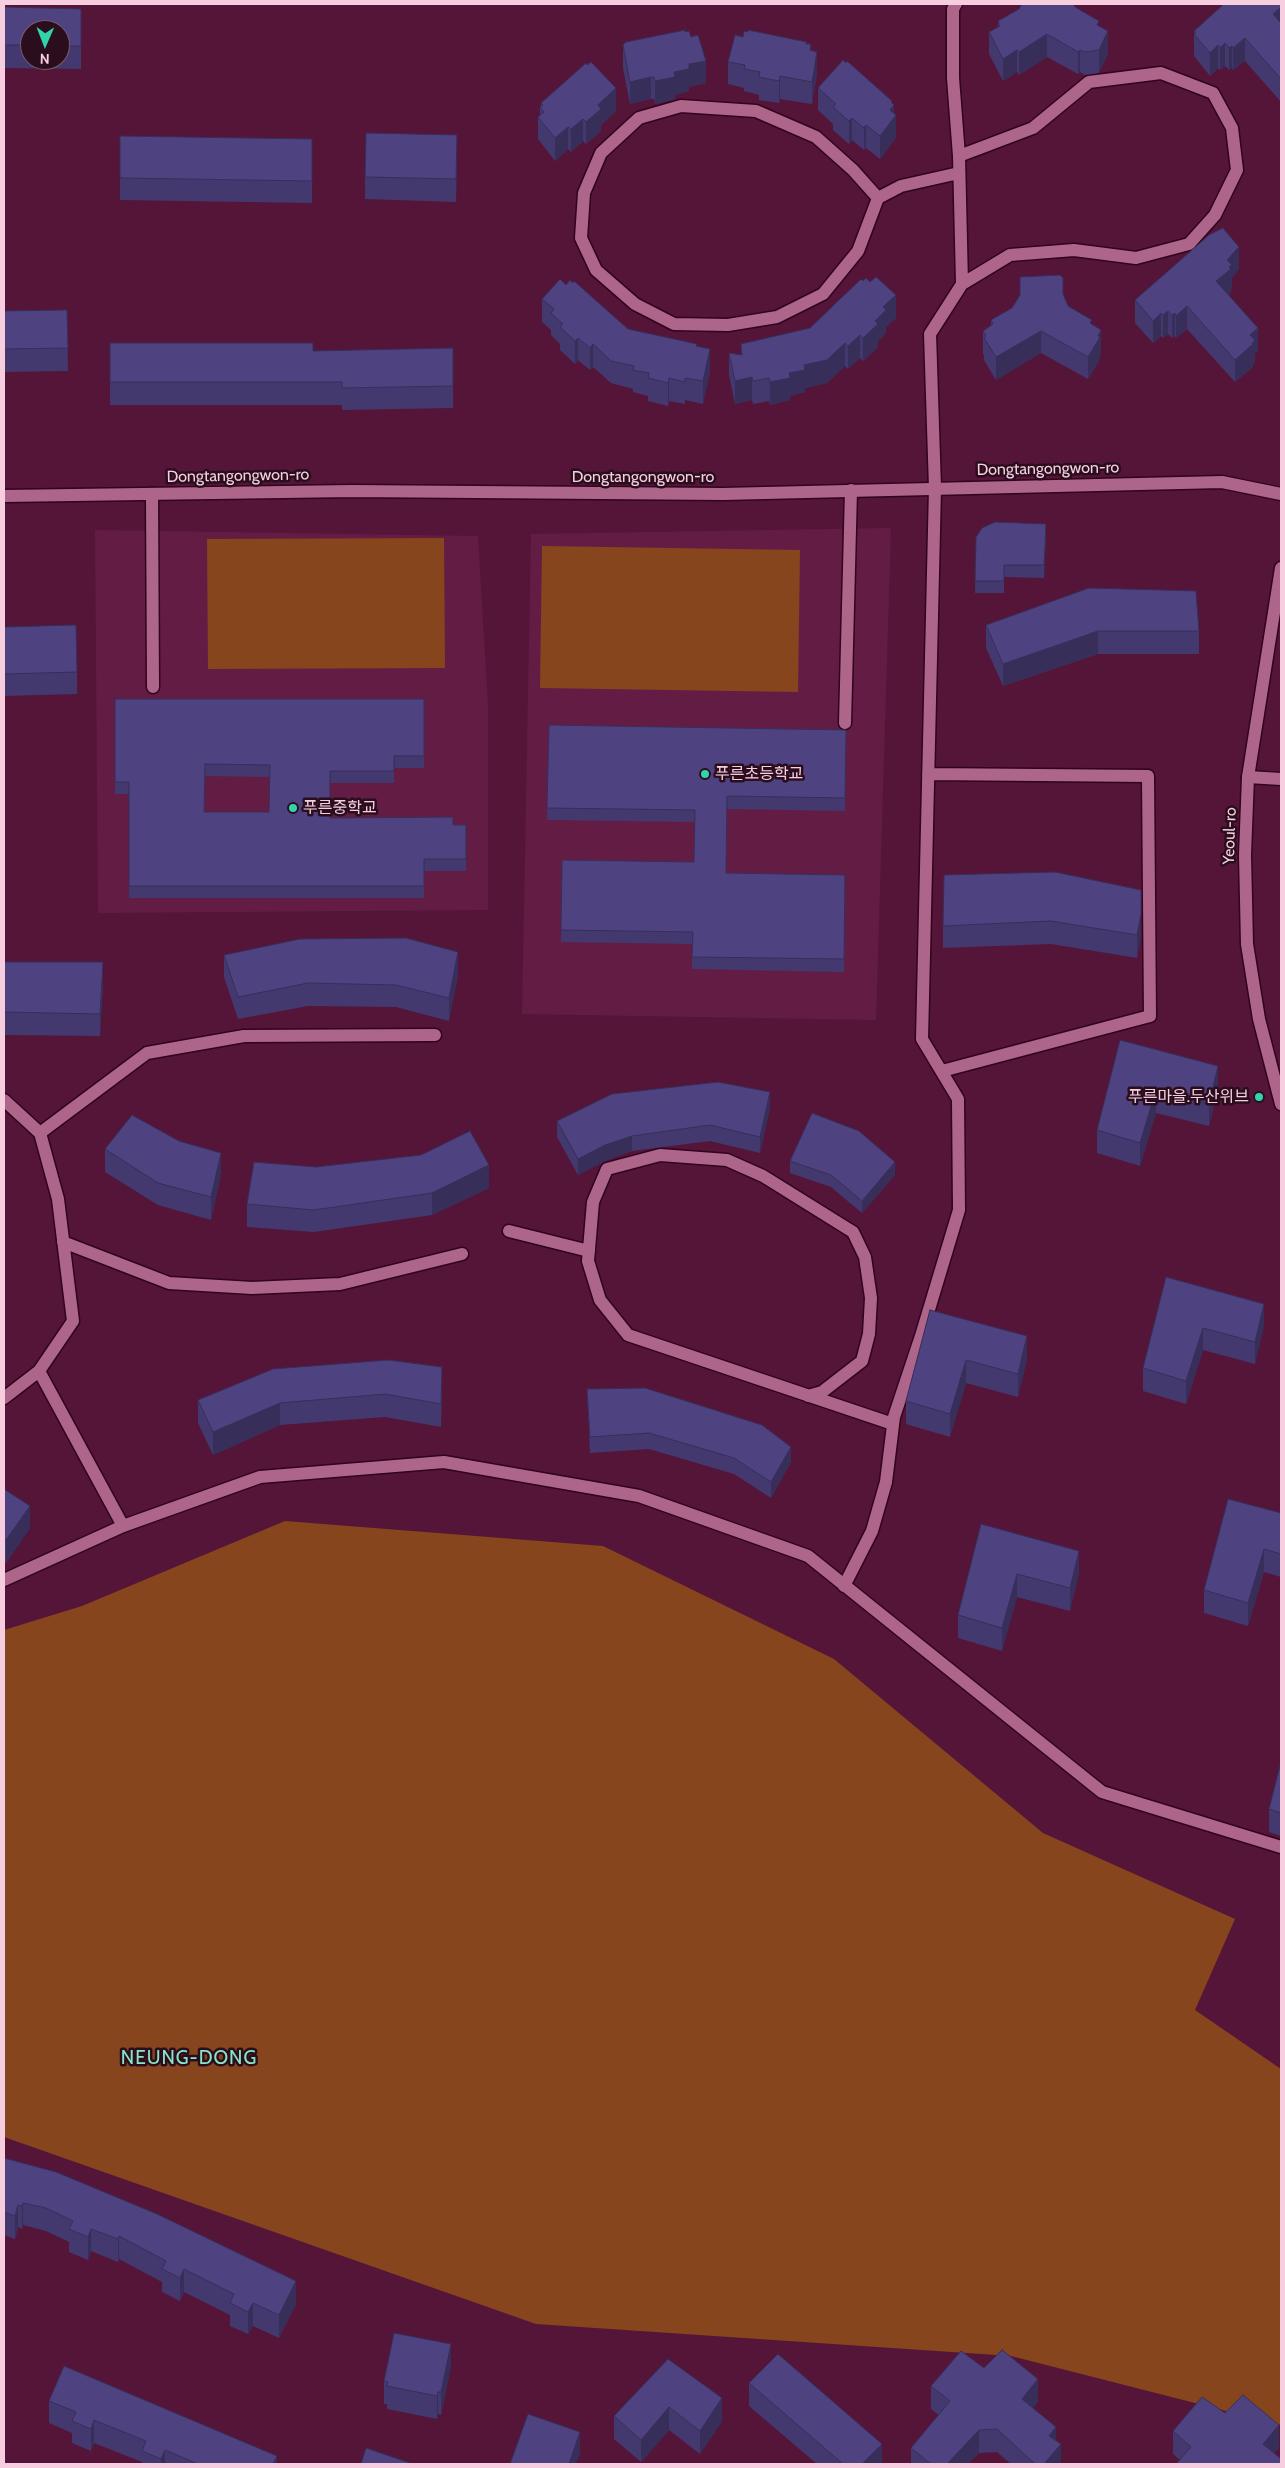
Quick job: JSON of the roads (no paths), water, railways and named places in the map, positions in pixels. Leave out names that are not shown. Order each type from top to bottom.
[{"type":"street","points":[[956,4],[953,10],[953,78],[959,173],[962,284]]},
{"type":"street","points":[[844,1586],[872,1531],[886,1482],[893,1424],[958,1210],[958,1099],[922,1040],[935,488],[930,334],[962,284],[1010,255],[1074,250],[1136,258],[1189,244],[1215,215],[1237,170],[1232,128],[1213,93],[1161,73],[1089,82],[1033,128],[958,156]]},
{"type":"street","points":[[878,198],[853,170],[816,137],[756,111],[682,106],[639,118],[601,153],[584,194],[581,238],[596,270],[635,304],[674,324],[728,325],[777,317],[823,294],[858,251],[878,198],[901,186],[959,173]]},
{"type":"street","name":"Dongtangongwon-ro","points":[[4,496],[352,491],[723,494],[1222,482],[1281,494]]},
{"type":"street","points":[[845,723],[851,490]]},
{"type":"street","points":[[152,494],[153,687]]},
{"type":"street","name":"Yeoul-ro","points":[[1281,568],[1248,777],[1245,856],[1247,944],[1259,1019],[1281,1104]]},
{"type":"street","points":[[928,774],[1148,776],[1150,1016],[942,1071]]},
{"type":"street","points":[[1248,777],[1281,779]]},
{"type":"street","points":[[40,1133],[147,1053],[244,1036],[434,1035]]},
{"type":"street","points":[[4,1100],[40,1133],[58,1199],[73,1321],[39,1371],[4,1398]]},
{"type":"street","points":[[808,1396],[822,1392],[862,1361],[869,1334],[872,1298],[865,1257],[853,1232],[763,1176],[727,1160],[660,1155],[607,1169],[593,1202],[588,1261],[600,1300],[628,1335],[808,1396],[893,1424]]},
{"type":"street","points":[[508,1231],[589,1251]]},
{"type":"street","points":[[63,1242],[169,1283],[252,1288],[340,1284],[462,1254]]},
{"type":"street","points":[[39,1371],[124,1526]]},
{"type":"street","points":[[4,1580],[124,1526],[260,1477],[444,1462],[640,1496],[808,1556],[1102,1792],[1281,1847]]},
{"type":"place","name":"푸른초등학교","points":[[705,774]]},
{"type":"place","name":"푸른중학교","points":[[293,808]]},
{"type":"place","name":"푸른마을.두산위브","points":[[1259,1097]]},
{"type":"district","name":"NEUNG-DONG","points":[[189,2058]]}]
